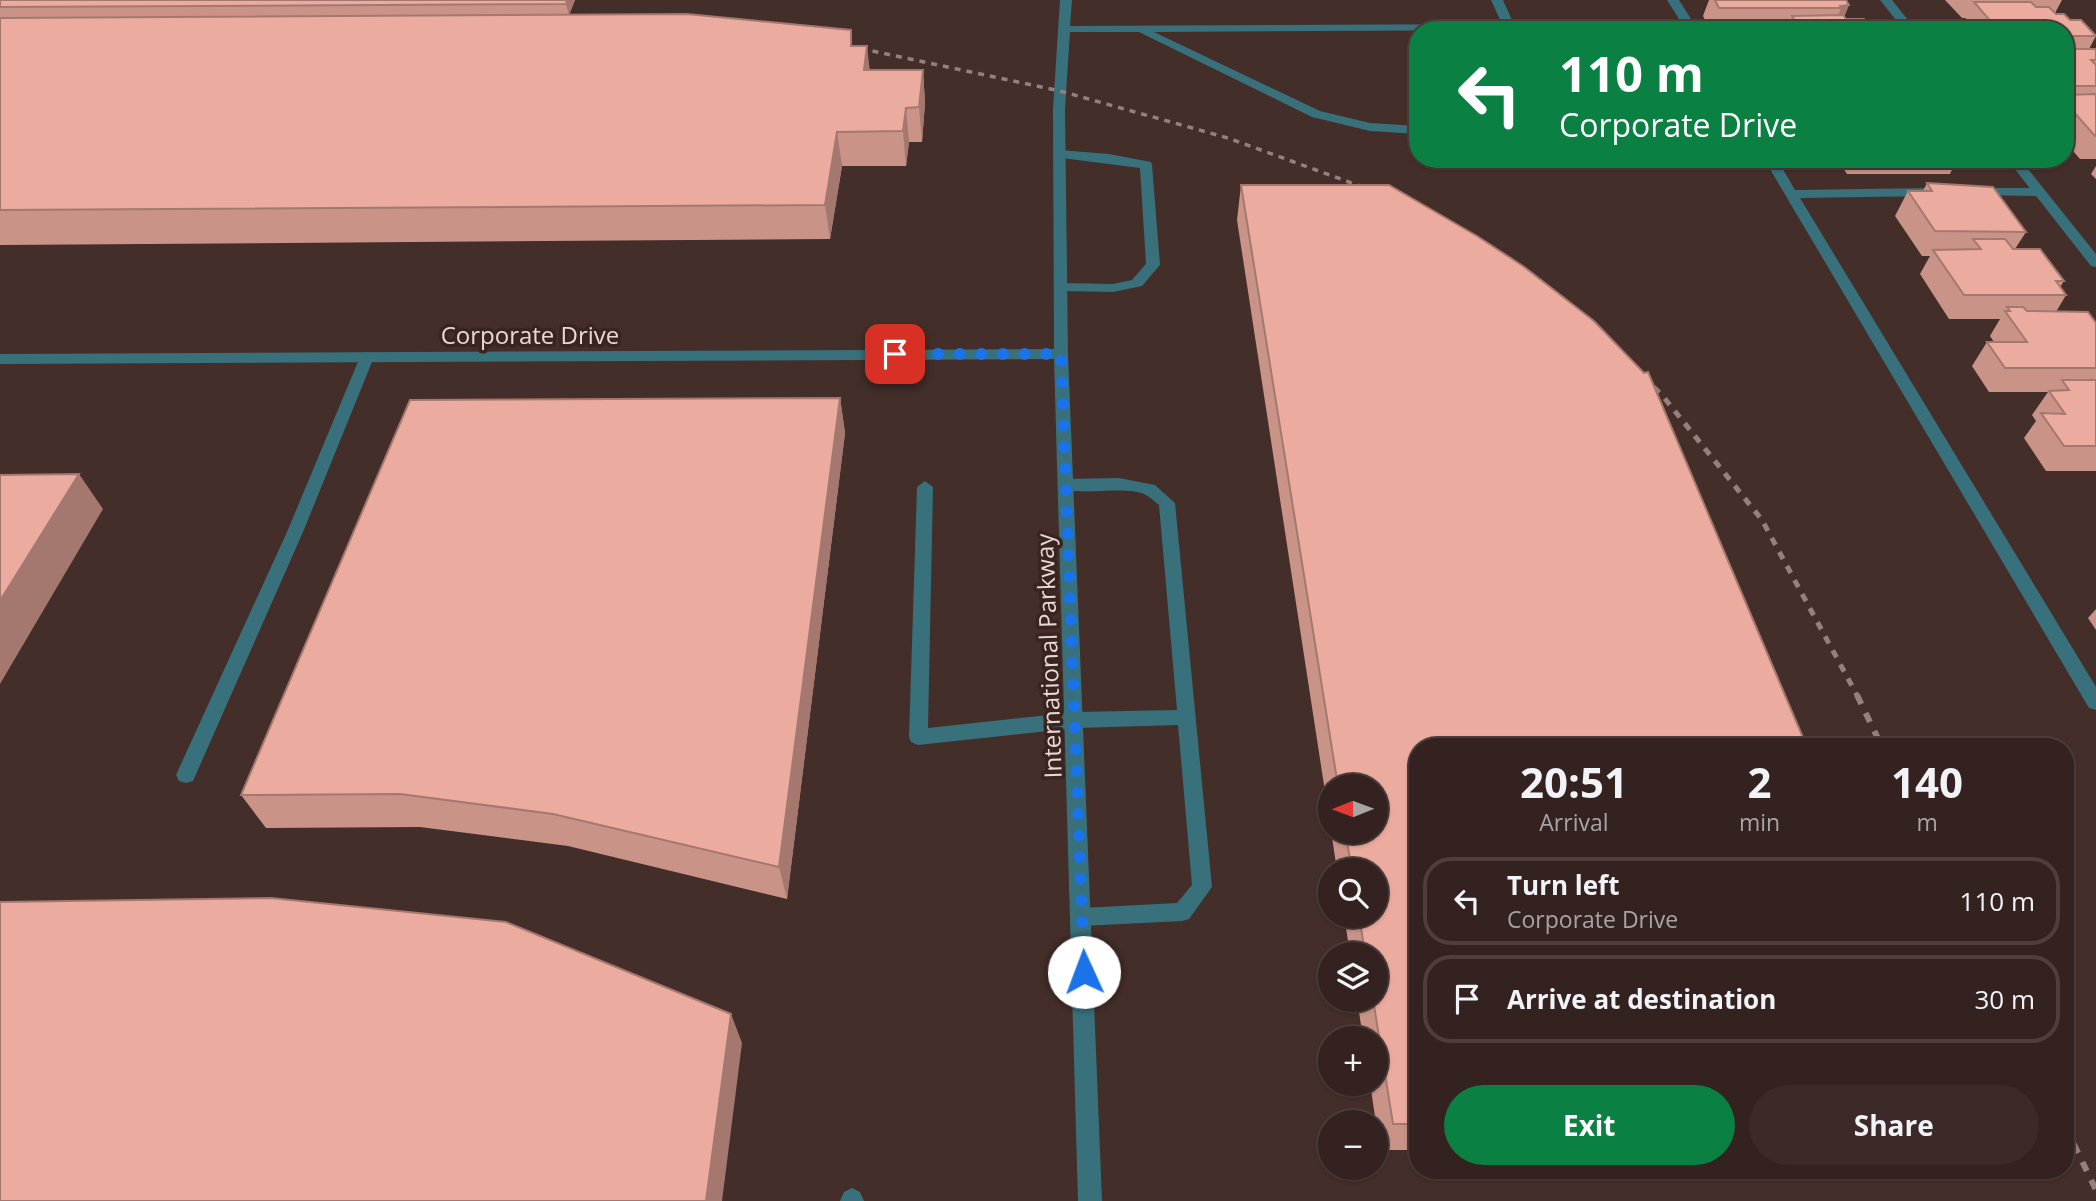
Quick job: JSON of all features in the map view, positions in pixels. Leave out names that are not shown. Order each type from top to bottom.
[{"type":"street","name":"International Parkway","points":[[1066,0],[1059,109],[1061,354],[1076,720],[1090,1201]]},
{"type":"street","points":[[1497,0],[1506,21]]},
{"type":"street","points":[[1674,0],[1687,21]]},
{"type":"street","points":[[1886,0],[1903,21]]},
{"type":"street","points":[[1064,29],[1409,29]]},
{"type":"street","points":[[1139,29],[1316,114],[1370,127],[1409,129]]},
{"type":"street","points":[[1059,154],[1109,158],[1146,165],[1153,265],[1138,283],[1113,288],[1061,287]]},
{"type":"street","points":[[1775,168],[2096,703]]},
{"type":"street","points":[[2020,168],[2096,263]]},
{"type":"street","points":[[1791,194],[2039,192]]},
{"type":"street","name":"Corporate Drive","points":[[0,359],[1061,354]]},
{"type":"street","points":[[186,775],[295,532],[367,357]]},
{"type":"street","points":[[1066,485],[1119,484],[1149,489],[1167,503],[1202,887],[1182,912],[1082,917]]},
{"type":"street","points":[[925,487],[918,737],[1076,720],[1185,716]]},
{"type":"building","points":[[0,0],[567,0],[566,4],[0,7]]},
{"type":"building","points":[[1715,0],[1846,0],[1849,5],[1840,6],[1841,8],[1719,8]]},
{"type":"building","points":[[1974,2],[2031,2],[2036,7],[2049,7],[2056,14],[2064,14],[2070,20],[2081,20],[2096,36],[2074,36],[2074,21],[1990,21]]},
{"type":"building","points":[[687,14],[851,30],[851,46],[867,46],[864,70],[923,70],[919,107],[906,108],[903,131],[837,132],[825,205],[0,210],[0,18]]},
{"type":"building","points":[[1843,15],[1846,19],[1865,21],[1795,21],[1792,16]]},
{"type":"building","points":[[2074,49],[2096,49],[2096,60],[2091,60],[2096,65],[2096,86],[2074,86]]},
{"type":"building","points":[[2096,94],[2096,136],[2074,112],[2074,95]]},
{"type":"building","points":[[1927,183],[1993,187],[2026,232],[1935,231],[1908,191],[1932,191]]},
{"type":"building","points":[[1241,185],[1389,185],[1523,266],[1594,321],[1644,373],[1648,372],[1803,738],[1409,738],[1409,1124],[1393,1124],[1388,1093],[1388,1026],[1377,1026],[1375,1012],[1388,1012],[1388,942],[1363,942],[1361,928],[1388,928],[1388,858],[1350,858],[1347,844],[1388,844],[1388,774],[1336,774]]},
{"type":"building","points":[[1973,239],[2005,239],[2013,249],[2040,249],[2064,281],[2056,281],[2066,295],[1964,295],[1933,250],[1981,249]]},
{"type":"building","points":[[2007,307],[2023,307],[2027,311],[2088,312],[2096,323],[2096,368],[2005,368],[1987,342],[2027,342],[2005,311],[2010,311]]},
{"type":"building","points":[[2062,380],[2096,380],[2096,446],[2064,446],[2041,413],[2065,414],[2049,391],[2069,390]]},
{"type":"building","points":[[840,398],[779,867],[553,814],[400,794],[241,795],[410,400]]},
{"type":"building","points":[[79,474],[0,601],[0,475]]},
{"type":"building","points":[[271,898],[506,922],[731,1014],[706,1201],[0,1201],[0,902]]},
{"type":"railway","points":[[849,46],[1060,91],[1228,138],[1360,186],[1374,194]]},
{"type":"railway","points":[[1642,376],[1662,395],[1762,520],[1858,696]]},
{"type":"railway","points":[[1858,696],[1878,738]]},
{"type":"railway","points":[[2074,1145],[2096,1190]]},
{"type":"route","points":[[895,354],[1061,354],[1084,972]]}]
